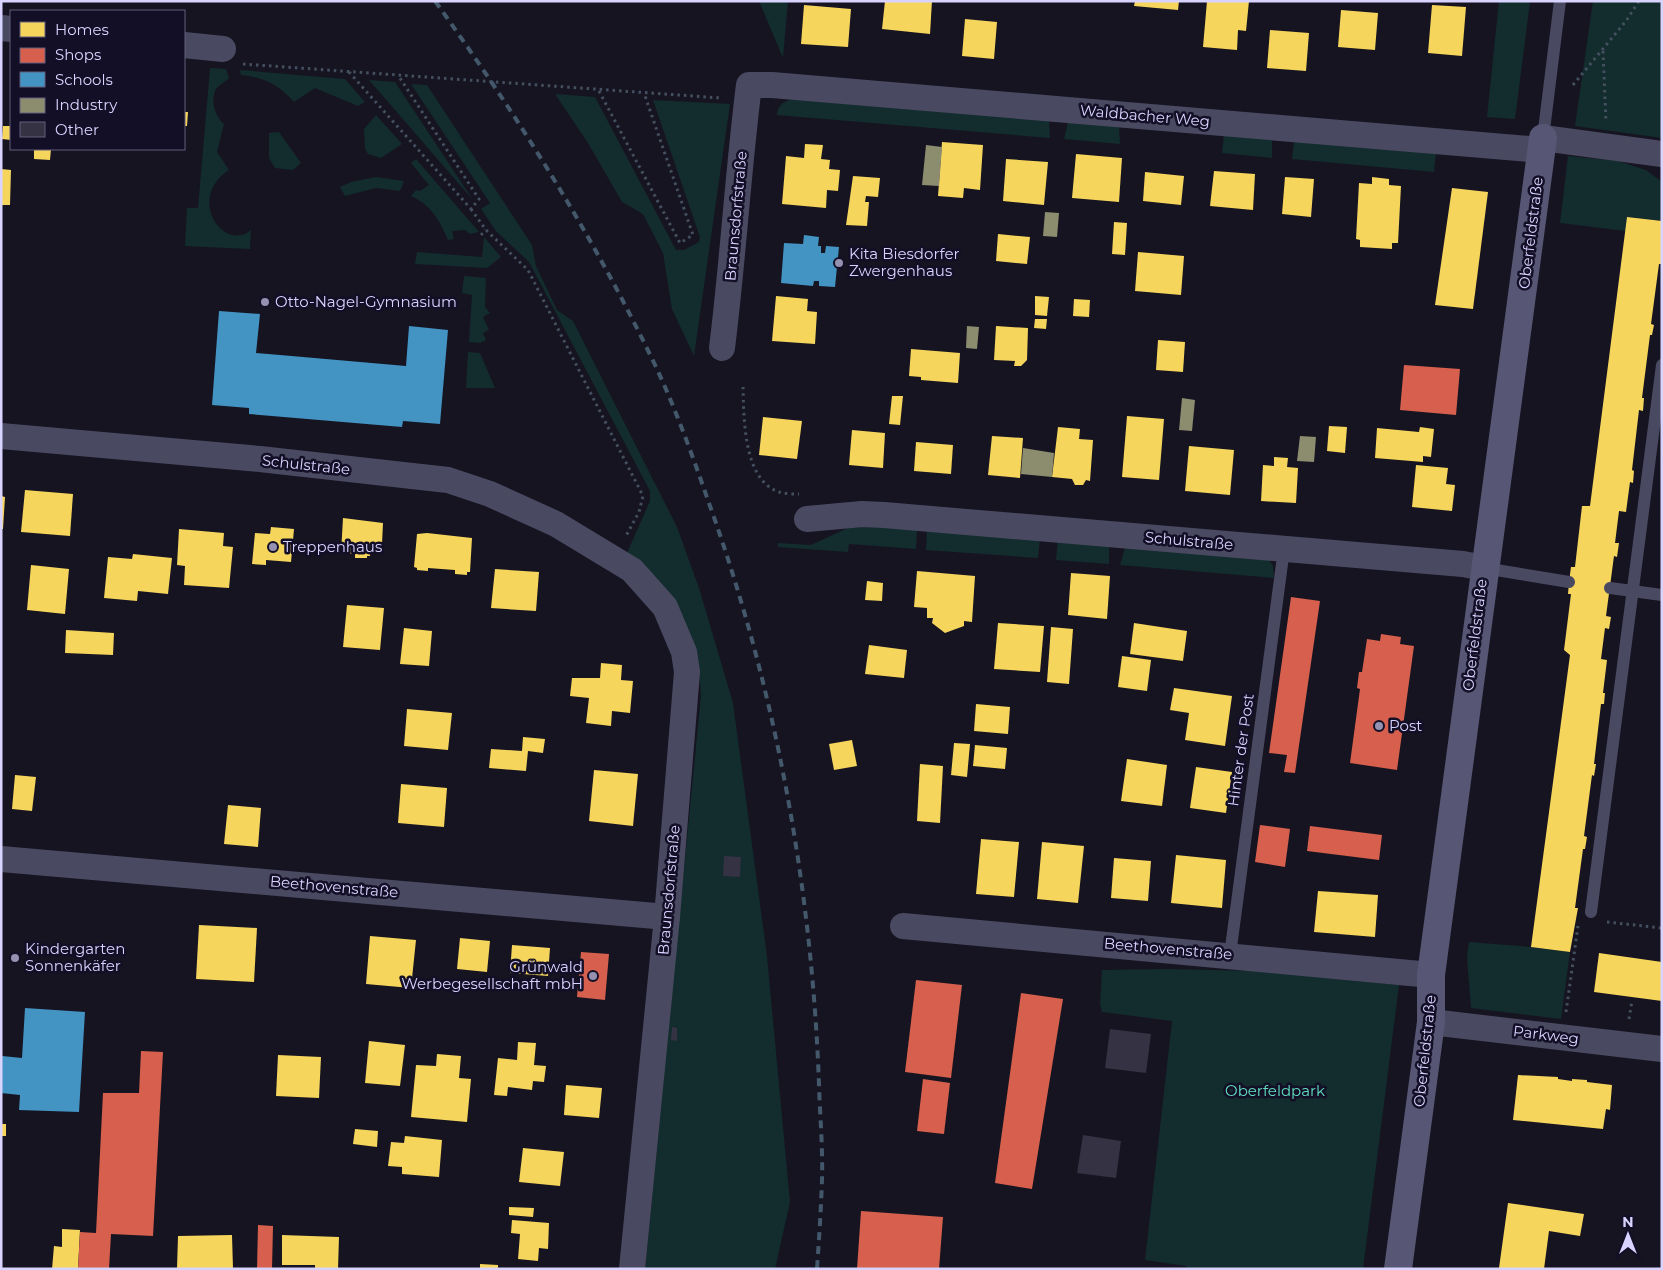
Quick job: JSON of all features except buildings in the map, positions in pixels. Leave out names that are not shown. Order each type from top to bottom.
[{"type":"street","points":[[185,45],[232,56]]},
{"type":"street","name":"Waldbacher Weg","points":[[750,85],[1542,144],[1606,146],[1662,154]]},
{"type":"street","name":"Braunsdorfstraße","points":[[722,348],[730,286],[735,208],[750,85]]},
{"type":"street","name":"Oberfeldstraße","points":[[1398,1269],[1431,1022],[1431,975],[1484,568],[1519,329],[1542,144]]},
{"type":"street","name":"Schulstraße","points":[[1,436],[250,458],[448,480],[490,494],[526,509],[595,547]]},
{"type":"street","name":"Schulstraße","points":[[807,519],[884,514],[1463,564],[1484,568]]},
{"type":"street","name":"Braunsdorfstraße","points":[[595,547],[632,570],[654,594],[672,621],[684,652],[687,672],[667,917],[632,1269]]},
{"type":"street","name":"Beethovenstraße","points":[[1,859],[667,917]]},
{"type":"street","name":"Beethovenstraße","points":[[903,926],[1431,975]]},
{"type":"street","name":"Parkweg","points":[[1431,1022],[1662,1049]]},
{"type":"lane","name":"Oberfeldstraße","points":[[1542,144],[1560,1]]},
{"type":"lane","points":[[1591,917],[1662,365]]},
{"type":"lane","name":"Hinter der Post","points":[[1230,955],[1284,549]]},
{"type":"lane","name":"Schulstraße","points":[[1484,568],[1569,582]]},
{"type":"lane","points":[[1610,588],[1662,595]]},
{"type":"path","points":[[1573,85],[1603,50],[1639,1]]},
{"type":"path","points":[[1603,50],[1606,146]]},
{"type":"path","points":[[232,56],[349,72],[731,99],[750,85]]},
{"type":"path","points":[[349,72],[471,209],[486,230],[528,270],[644,496],[639,512],[622,543]]},
{"type":"path","points":[[397,74],[479,200],[471,209]]},
{"type":"path","points":[[599,91],[680,243],[693,235],[644,93]]},
{"type":"path","points":[[482,235],[486,230]]},
{"type":"path","points":[[743,387],[745,442],[757,471],[765,482],[779,492],[799,494],[807,519]]},
{"type":"path","points":[[1566,1015],[1579,924],[1591,917],[1662,928]]},
{"type":"path","points":[[1630,1014],[1632,1000]]},
{"type":"green space","points":[[759,1],[788,1],[783,58]]},
{"type":"green space","points":[[1499,1],[1530,2],[1515,119],[1487,117]]},
{"type":"green space","points":[[1593,1],[1662,1],[1662,138],[1575,126]]},
{"type":"green space","points":[[210,68],[226,69],[229,78],[216,89],[213,98],[216,113],[224,124],[217,152],[229,170],[216,182],[210,195],[210,208],[214,220],[221,229],[230,234],[241,235],[251,230],[250,249],[185,246],[187,208],[198,208]]},
{"type":"green space","points":[[240,70],[345,79],[365,102],[358,106],[315,88],[294,102],[277,87],[264,80],[241,75]]},
{"type":"green space","points":[[369,80],[395,82],[473,200]]},
{"type":"green space","points":[[411,84],[427,85],[532,245],[536,266],[557,310],[573,321],[677,527],[699,588],[733,703],[767,956],[790,1202],[775,1269],[645,1269],[701,695],[698,668],[690,638],[671,597],[656,578],[627,553],[650,501],[650,491],[529,262],[496,231],[481,209],[490,203]]},
{"type":"green space","points":[[555,94],[595,97],[676,250],[684,250],[699,242],[700,237],[653,100],[730,104],[694,356],[672,309],[663,253],[643,214],[622,202],[588,143]]},
{"type":"green space","points":[[794,98],[1049,120],[1050,138],[777,115],[780,105]]},
{"type":"green space","points":[[376,115],[402,144],[381,158],[368,154],[365,149],[364,129]]},
{"type":"green space","points":[[1068,122],[1119,126],[1120,144],[1064,139]]},
{"type":"green space","points":[[279,132],[301,163],[293,170],[275,168],[269,158],[269,133]]},
{"type":"green space","points":[[1224,135],[1272,139],[1272,158],[1222,153]]},
{"type":"green space","points":[[1294,141],[1436,153],[1434,172],[1292,159]]},
{"type":"green space","points":[[1568,156],[1618,161],[1646,170],[1662,182],[1662,221],[1628,217],[1626,231],[1560,223]]},
{"type":"green space","points":[[416,159],[479,232],[470,234],[465,230],[452,231],[454,239],[448,240],[434,214],[424,204],[411,196],[416,190],[420,191],[429,185],[411,163]]},
{"type":"green space","points":[[376,177],[404,181],[400,191],[376,188],[345,196],[340,187],[351,182]]},
{"type":"green space","points":[[484,237],[501,257],[487,268],[415,264],[417,252],[482,257]]},
{"type":"green space","points":[[464,276],[486,278],[485,307],[490,313],[483,317],[489,330],[483,333],[486,340],[480,343],[469,342],[472,295],[462,293]]},
{"type":"green space","points":[[468,352],[480,353],[495,388],[466,388]]},
{"type":"green space","points":[[854,525],[917,527],[916,549],[849,544],[848,552],[778,547],[778,543],[811,545]]},
{"type":"green space","points":[[927,528],[1040,538],[1038,558],[926,550]]},
{"type":"green space","points":[[1058,539],[1109,543],[1109,564],[1056,560]]},
{"type":"green space","points":[[1125,548],[1268,558],[1273,566],[1274,578],[1120,565]]},
{"type":"green space","points":[[1469,942],[1570,952],[1561,1019],[1471,1008],[1467,957]]},
{"type":"green space","name":"Oberfeldpark","points":[[1102,970],[1257,971],[1399,985],[1363,1269],[1189,1269],[1186,1266],[1145,1260],[1172,1021],[1102,1012],[1100,1004]]},
{"type":"railway","points":[[435,1],[496,89],[554,179],[607,271],[632,319],[664,384],[678,419],[733,576],[754,647],[787,791],[799,864],[808,938],[815,1011],[822,1157],[817,1269]]},
{"type":"place","name":"Kita Biesdorfer Zwergenhaus","points":[[839,263]]},
{"type":"place","name":"Otto-Nagel-Gymnasium","points":[[265,302]]},
{"type":"place","name":"Treppenhaus","points":[[273,547]]},
{"type":"place","name":"Post","points":[[1379,726]]},
{"type":"place","name":"Kindergarten Sonnenkäfer","points":[[15,958]]},
{"type":"place","name":"Grünwald Werbegesellschaft mbH","points":[[593,976]]}]
